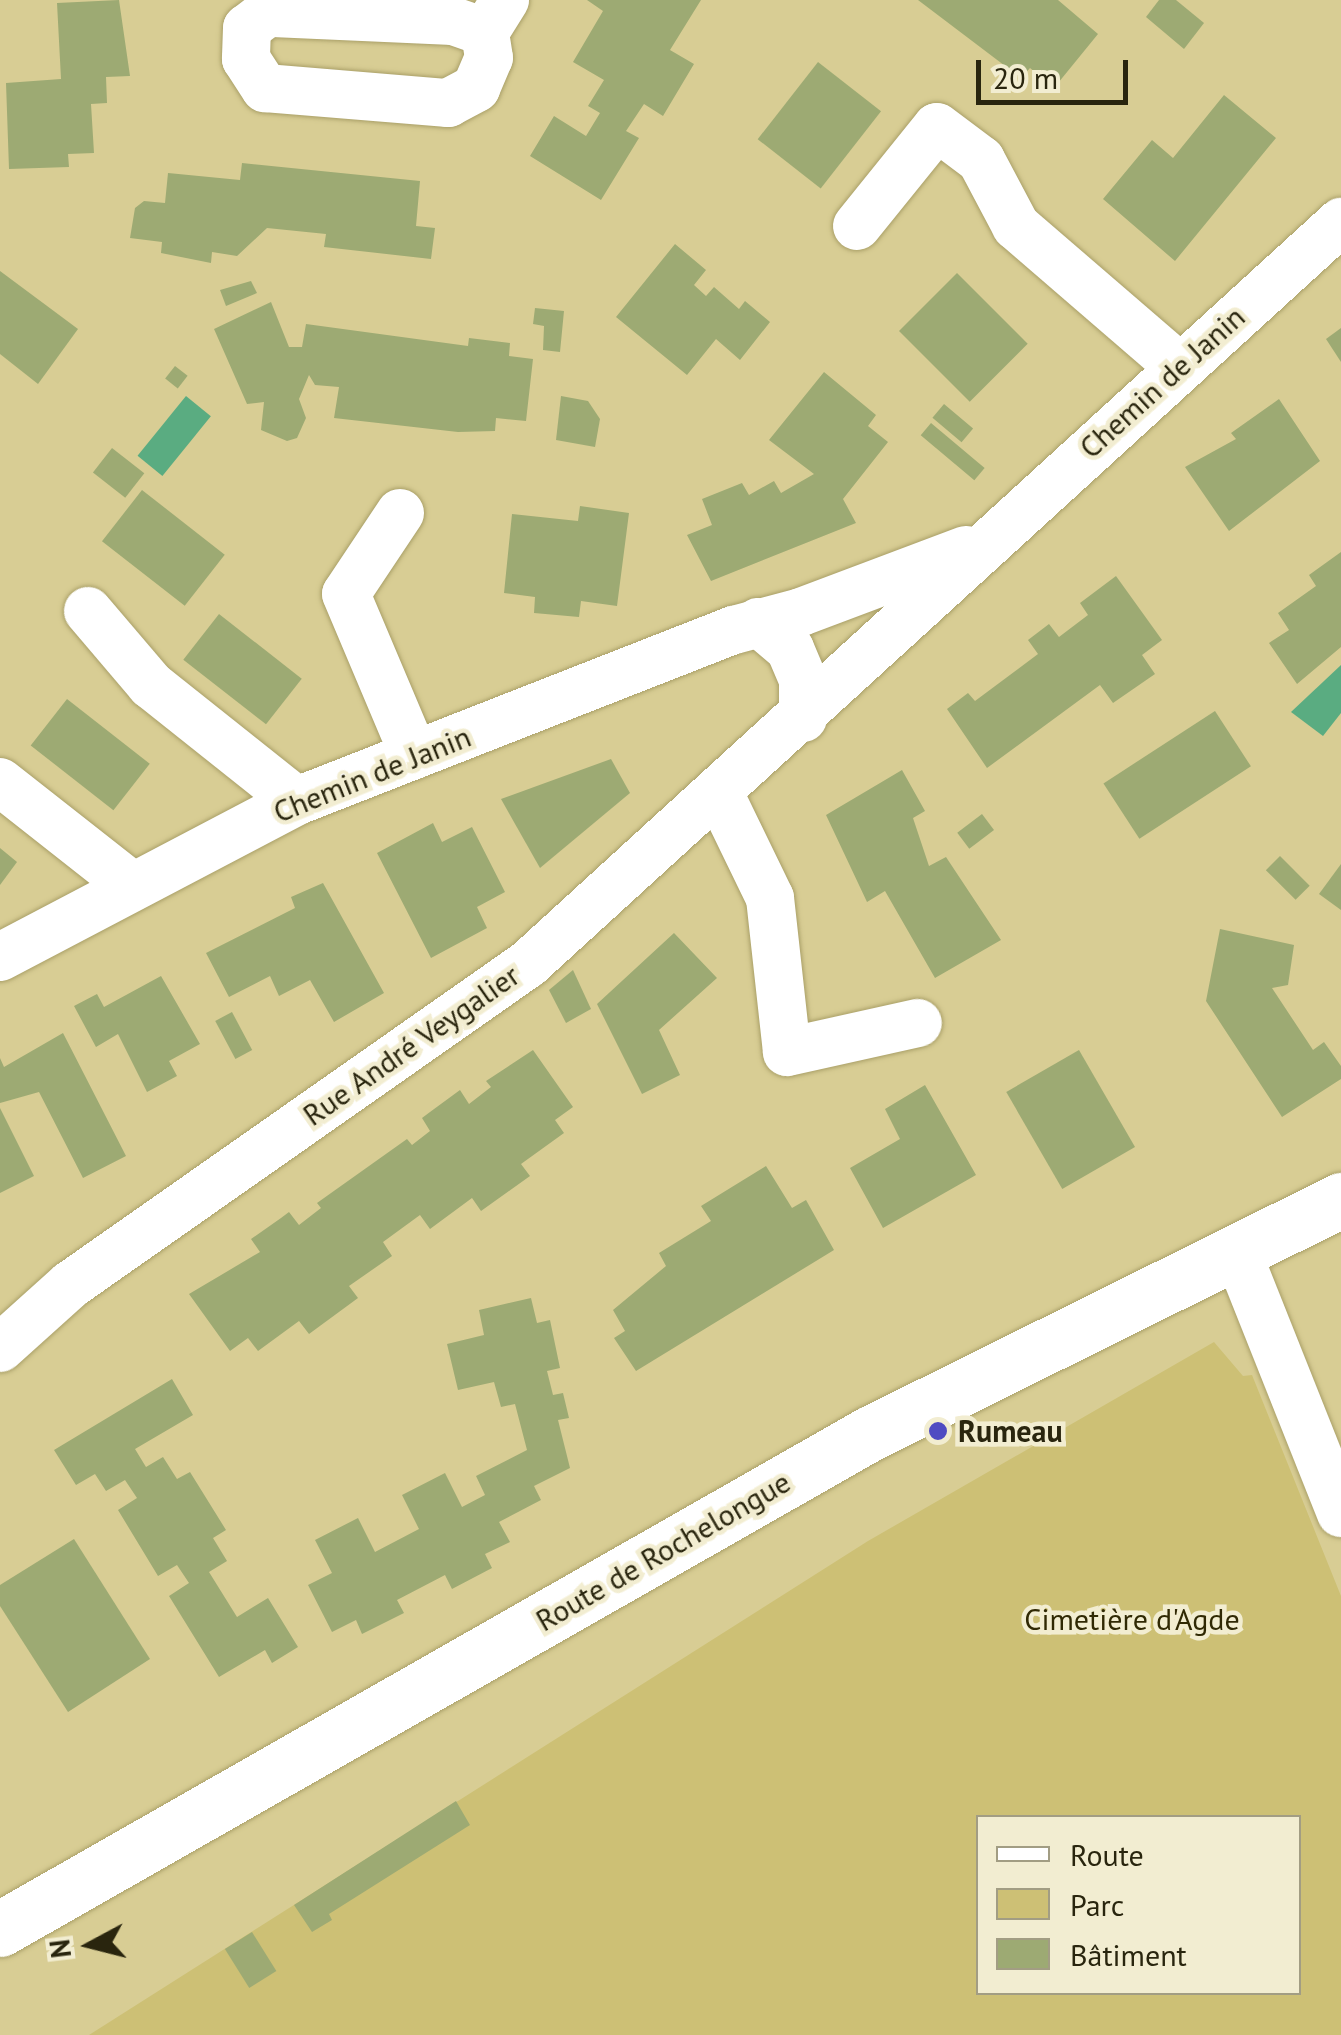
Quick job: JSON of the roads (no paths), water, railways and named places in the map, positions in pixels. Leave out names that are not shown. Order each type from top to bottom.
[{"type":"main road","name":"Route de Rochelongue","points":[[0,1929],[869,1434],[1341,1200]]},
{"type":"street","points":[[857,226],[936,128],[980,160],[1016,226],[1178,366]]},
{"type":"street","name":"Chemin de Janin","points":[[803,718],[984,544],[1341,222]]},
{"type":"street","points":[[400,514],[346,594],[414,755]]},
{"type":"street","name":"Chemin de Janin","points":[[0,957],[297,801],[758,622],[801,612],[984,544]]},
{"type":"street","points":[[88,611],[151,685],[297,801]]},
{"type":"street","points":[[758,622],[790,649],[803,680],[803,718]]},
{"type":"street","name":"Rue André Veygalier","points":[[0,1348],[70,1285],[528,964],[803,718]]},
{"type":"street","points":[[0,782],[132,886]]},
{"type":"street","points":[[719,793],[770,898],[786,1052],[918,1023]]},
{"type":"street","points":[[1236,1252],[1341,1513]]},
{"type":"place","name":"Rumeau","points":[[938,1431]]},
{"type":"park label","name":"Cimetière d'Agde","points":[[1132,1619]]}]
